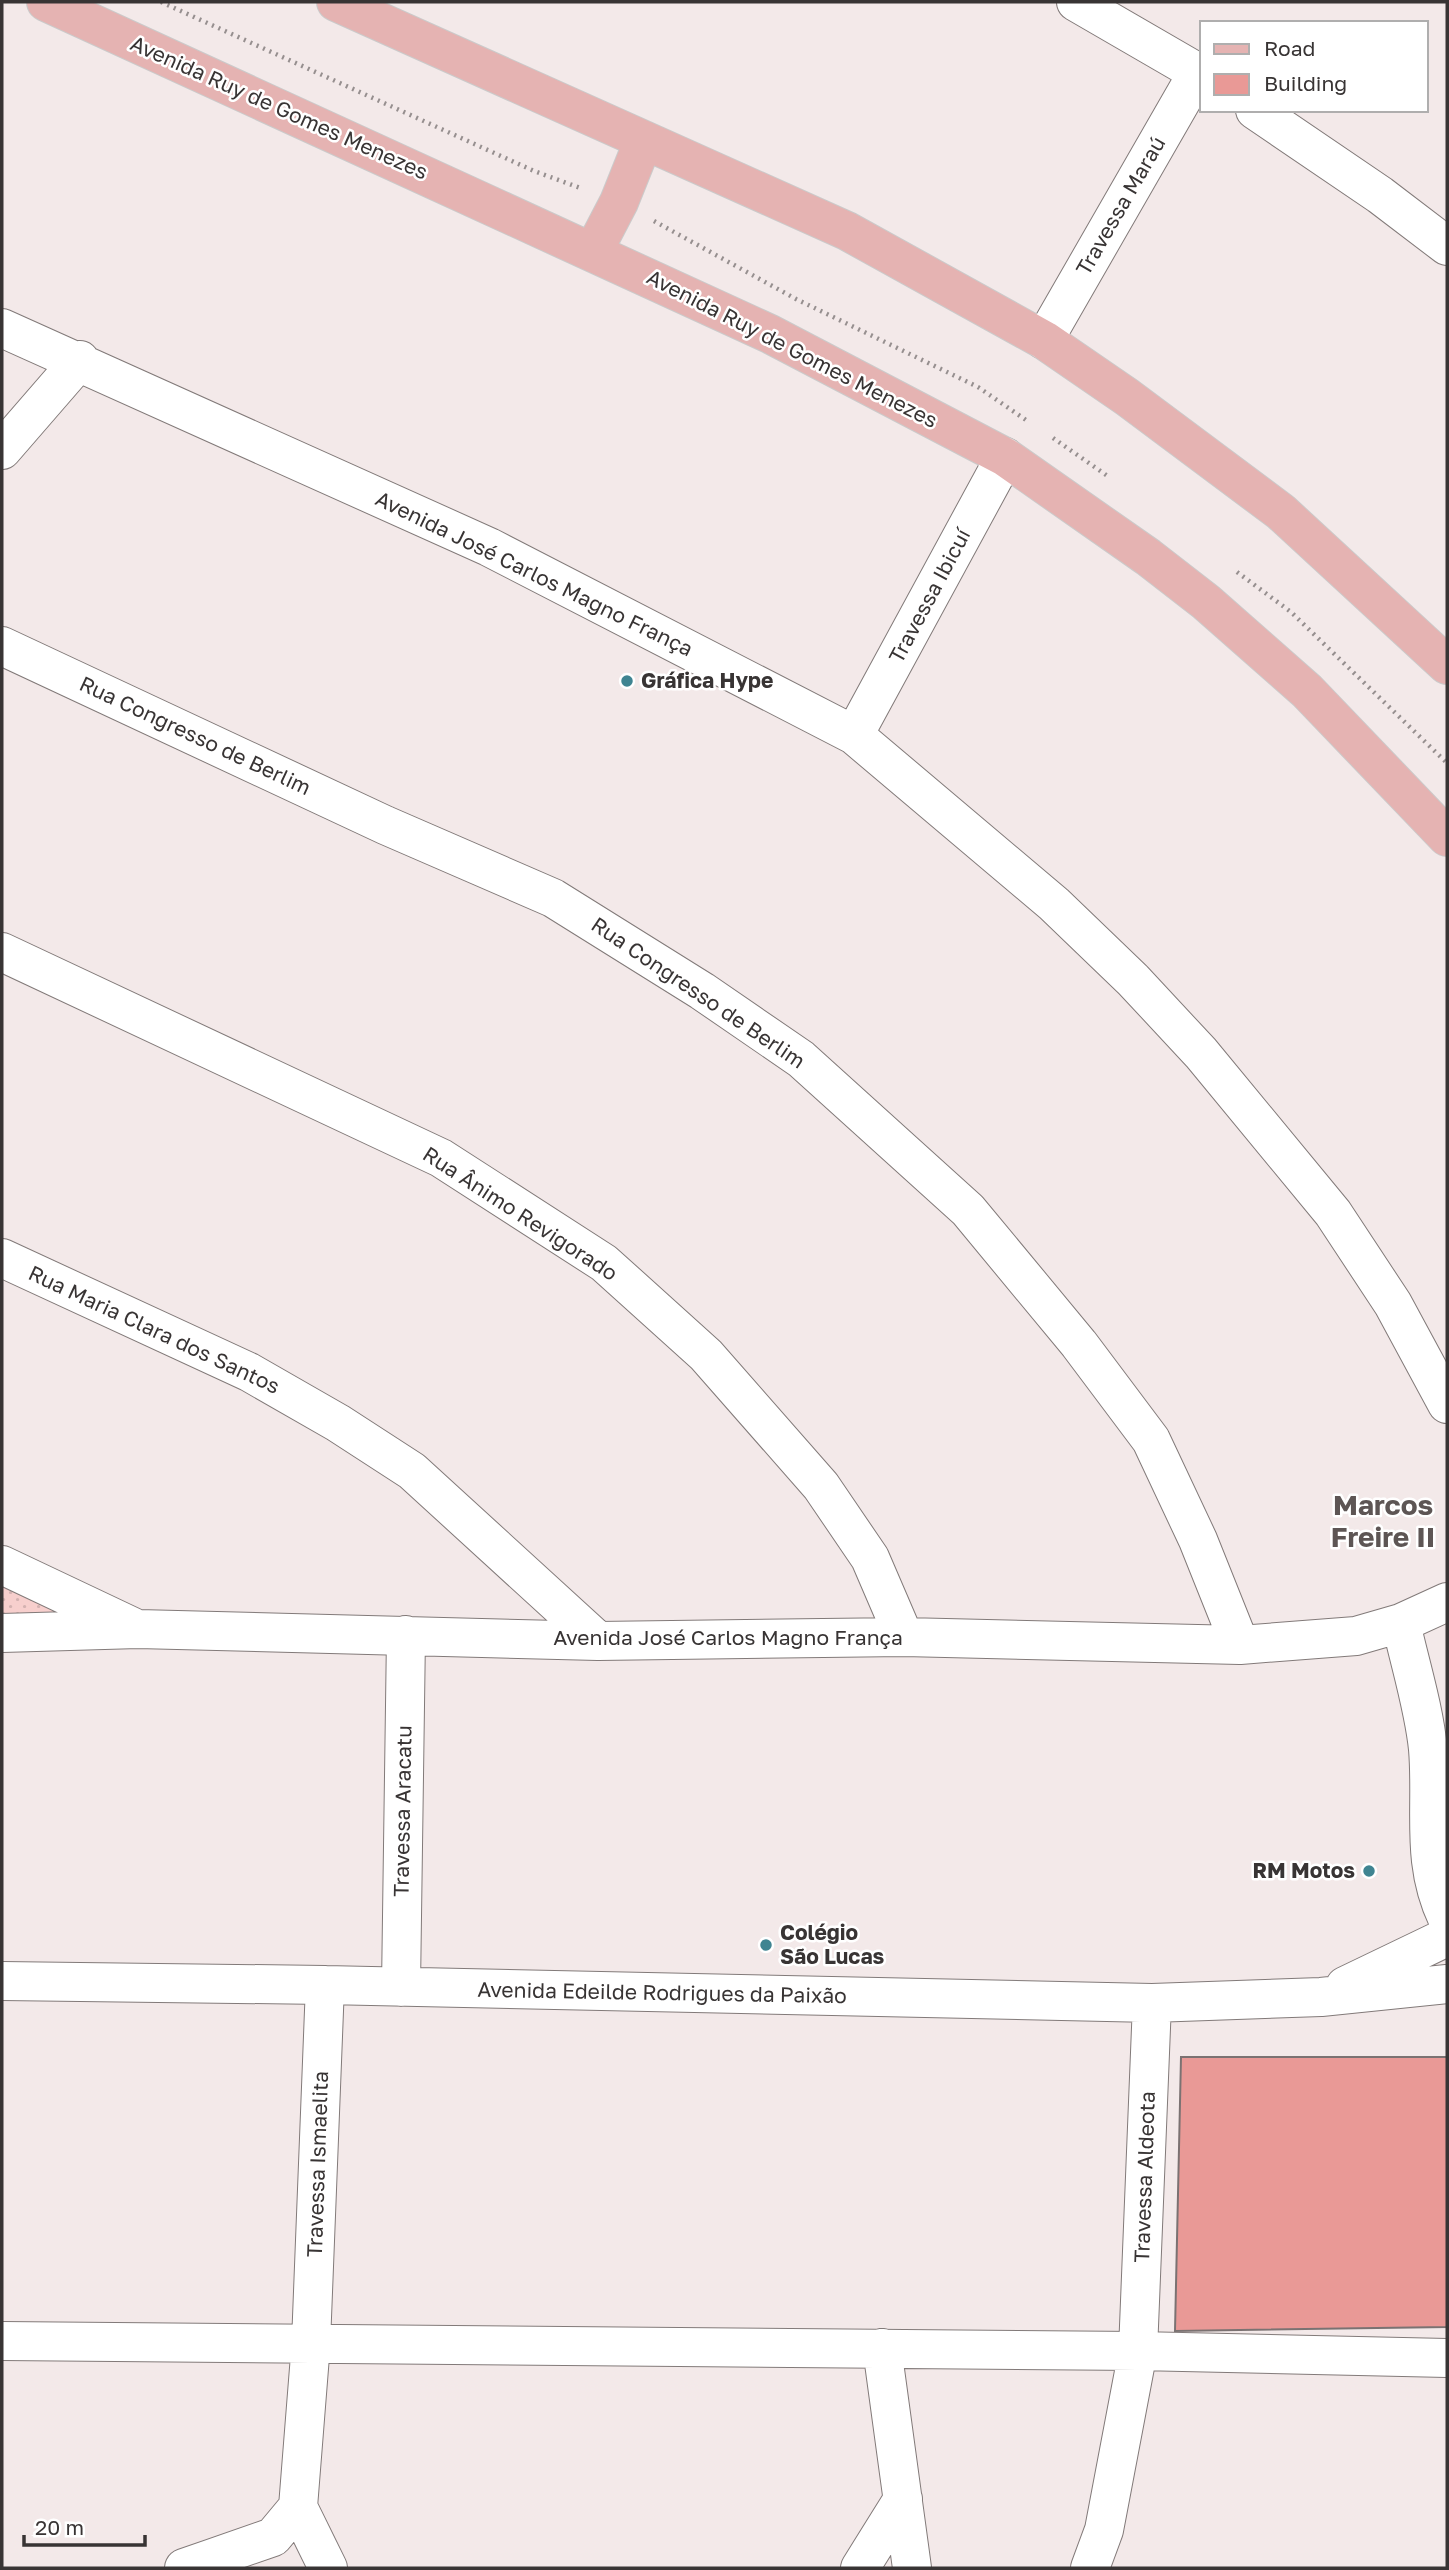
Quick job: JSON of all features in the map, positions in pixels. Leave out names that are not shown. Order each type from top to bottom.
[{"type":"main road","name":"Avenida Ruy de Gomes Menezes","points":[[46,2],[594,250],[770,334],[1005,457],[1148,557],[1206,602],[1307,691],[1447,837]]},
{"type":"main road","points":[[336,2],[846,231],[1044,340],[1127,397],[1281,512],[1447,665]]},
{"type":"main road","points":[[594,250],[619,202],[643,142]]},
{"type":"street","points":[[1076,2],[1200,73]]},
{"type":"street","name":"Travessa Maraú","points":[[1044,340],[1200,73]]},
{"type":"street","points":[[1258,112],[1380,195],[1447,246]]},
{"type":"street","name":"Avenida José Carlos Magno França","points":[[2,328],[80,360],[489,547],[854,735],[1054,904],[1133,980],[1200,1053],[1333,1213],[1393,1304],[1447,1404]]},
{"type":"street","points":[[2,450],[80,360]]},
{"type":"street","name":"Travessa Ibicuí","points":[[854,735],[1005,457]]},
{"type":"street","name":"Rua Congresso de Berlim","points":[[2,646],[386,825],[554,898],[702,991],[801,1059],[968,1210],[1103,1376],[1151,1440],[1198,1540],[1240,1645]]},
{"type":"street","name":"Rua Ânimo Revigorado","points":[[2,952],[441,1158],[604,1263],[706,1355],[821,1486],[870,1558],[904,1637]]},
{"type":"street","name":"Rua Maria Clara dos Santos","points":[[2,1258],[249,1372],[338,1423],[412,1471],[598,1641]]},
{"type":"street","points":[[2,1565],[138,1629]]},
{"type":"street","name":"Avenida José Carlos Magno França","points":[[2,1633],[138,1629],[598,1641],[904,1637],[1240,1645],[1356,1636],[1401,1623],[1447,1602]]},
{"type":"street","points":[[1401,1623],[1427,1748],[1429,1857],[1435,1893],[1447,1918]]},
{"type":"street","name":"Travessa Aracatu","points":[[401,1987],[406,1635]]},
{"type":"street","name":"Avenida Edeilde Rodrigues da Paixão","points":[[1321,1997],[1447,1937]]},
{"type":"street","name":"Avenida Edeilde Rodrigues da Paixão","points":[[2,1981],[325,1985],[1152,2003],[1321,1997],[1447,1984]]},
{"type":"street","name":"Travessa Ismaelita","points":[[298,2507],[311,2343],[325,1985]]},
{"type":"street","name":"Travessa Aldeota","points":[[1090,2568],[1104,2530],[1138,2351],[1152,2003]]},
{"type":"street","points":[[2,2341],[1138,2351],[1447,2358]]},
{"type":"street","points":[[882,2348],[912,2568]]},
{"type":"street","points":[[860,2568],[903,2499]]},
{"type":"street","points":[[184,2568],[273,2537],[298,2507],[328,2568]]},
{"type":"shaded area","points":[[2,1580],[83,1616],[2,1619]]},
{"type":"building","points":[[1181,2057],[1447,2057],[1447,2327],[1175,2331]]},
{"type":"place","name":"Gráfica Hype","points":[[627,681]]},
{"type":"place","name":"RM Motos","points":[[1369,1871]]},
{"type":"place","name":"Colégio São Lucas","points":[[766,1945]]},
{"type":"district","name":"Marcos Freire II","points":[[1383,1521]]}]
